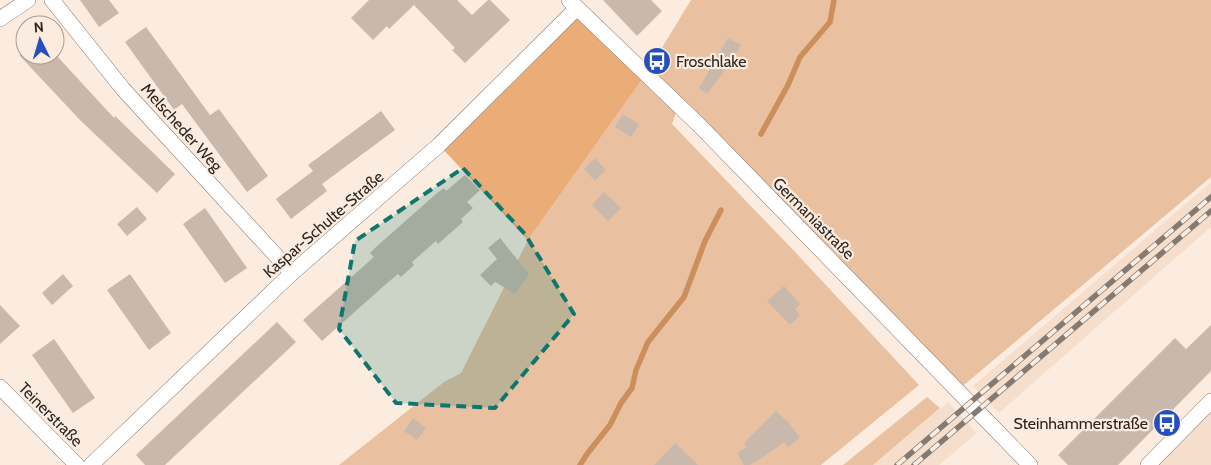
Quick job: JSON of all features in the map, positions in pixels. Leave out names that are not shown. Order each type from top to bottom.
[{"type":"street","points":[[0,19],[28,0]]},
{"type":"street","name":"Melscheder Weg","points":[[52,0],[123,90],[292,273]]},
{"type":"street","name":"Kaspar-Schulte-Straße","points":[[91,465],[292,273],[433,150],[573,4]]},
{"type":"street","name":"Germaniastraße","points":[[573,4],[700,126],[1030,465]]},
{"type":"street","name":"Teinerstraße","points":[[0,387],[77,465]]},
{"type":"street","points":[[1148,465],[1211,401]]},
{"type":"highlighted area","points":[[463,168],[525,234],[574,314],[495,408],[396,403],[339,329],[355,241]]},
{"type":"shaded area","points":[[691,0],[1211,0],[1211,177],[958,390],[678,107],[672,124],[919,385],[821,465],[339,465],[444,382],[461,373],[528,240],[646,74]]},
{"type":"shaded area","points":[[577,8],[646,74],[528,240],[439,145]]},
{"type":"shaded area","points":[[1211,182],[1211,227],[999,413],[973,386]]},
{"type":"shaded area","points":[[927,397],[940,408],[873,465],[843,465]]},
{"type":"shaded area","points":[[1211,401],[1211,465],[1148,465]]},
{"type":"shaded area","points":[[948,402],[977,433],[939,465],[873,465]]},
{"type":"building","points":[[80,0],[109,0],[119,13],[99,27]]},
{"type":"building","points":[[369,0],[457,0],[472,15],[490,0],[510,20],[465,63],[452,50],[455,48],[414,5],[389,29],[387,26],[373,40],[351,18]]},
{"type":"building","points":[[603,0],[651,0],[662,11],[637,36]]},
{"type":"building","points":[[146,27],[210,115],[219,109],[268,176],[247,192],[182,104],[174,110],[125,42]]},
{"type":"building","points":[[728,38],[741,45],[729,65],[707,94],[699,88]]},
{"type":"building","points":[[28,65],[65,65],[114,118],[115,116],[175,174],[157,193],[80,120]]},
{"type":"building","points":[[381,111],[395,130],[322,184],[327,191],[291,219],[276,199],[313,171],[308,165]]},
{"type":"building","points":[[623,114],[639,124],[631,137],[615,127]]},
{"type":"building","points":[[595,158],[606,170],[595,181],[584,169]]},
{"type":"building","points":[[465,175],[480,190],[467,202],[473,208],[461,219],[463,222],[438,244],[436,241],[412,262],[414,265],[401,277],[398,274],[322,341],[303,320],[374,257],[370,253],[376,247],[437,193],[444,188],[446,191]]},
{"type":"building","points":[[604,192],[621,208],[608,221],[592,205]]},
{"type":"building","points":[[137,207],[147,219],[127,236],[117,224]]},
{"type":"building","points":[[205,208],[247,268],[225,283],[183,224]]},
{"type":"building","points":[[500,238],[529,274],[515,294],[495,282],[491,286],[480,275],[497,259],[488,248]]},
{"type":"building","points":[[63,274],[73,286],[52,305],[42,293]]},
{"type":"building","points":[[130,274],[171,333],[149,350],[107,290]]},
{"type":"building","points":[[784,286],[800,304],[795,309],[800,315],[790,325],[767,301]]},
{"type":"building","points":[[0,305],[20,326],[0,344]]},
{"type":"building","points":[[277,322],[296,342],[165,465],[145,465],[136,455]]},
{"type":"building","points":[[1211,325],[1211,371],[1118,465],[1068,465],[1058,455],[1175,338],[1186,349]]},
{"type":"building","points":[[54,339],[95,398],[73,413],[32,355]]},
{"type":"building","points":[[776,411],[788,422],[800,438],[788,447],[784,442],[750,465],[744,465],[737,453],[747,447],[744,443]]},
{"type":"building","points":[[413,418],[426,428],[417,440],[404,431]]},
{"type":"building","points":[[675,443],[698,465],[654,465]]},
{"type":"waterway","points":[[761,134],[788,85],[800,57],[830,22],[834,0]]},
{"type":"waterway","points":[[580,465],[610,425],[621,403],[632,388],[636,370],[648,342],[684,297],[705,241],[721,210]]},
{"type":"railway","points":[[897,465],[1211,197]]},
{"type":"railway","points":[[914,465],[1211,211]]},
{"type":"place","name":"Froschlake","points":[[657,61]]},
{"type":"place","name":"Steinhammerstraße","points":[[1167,423]]}]
